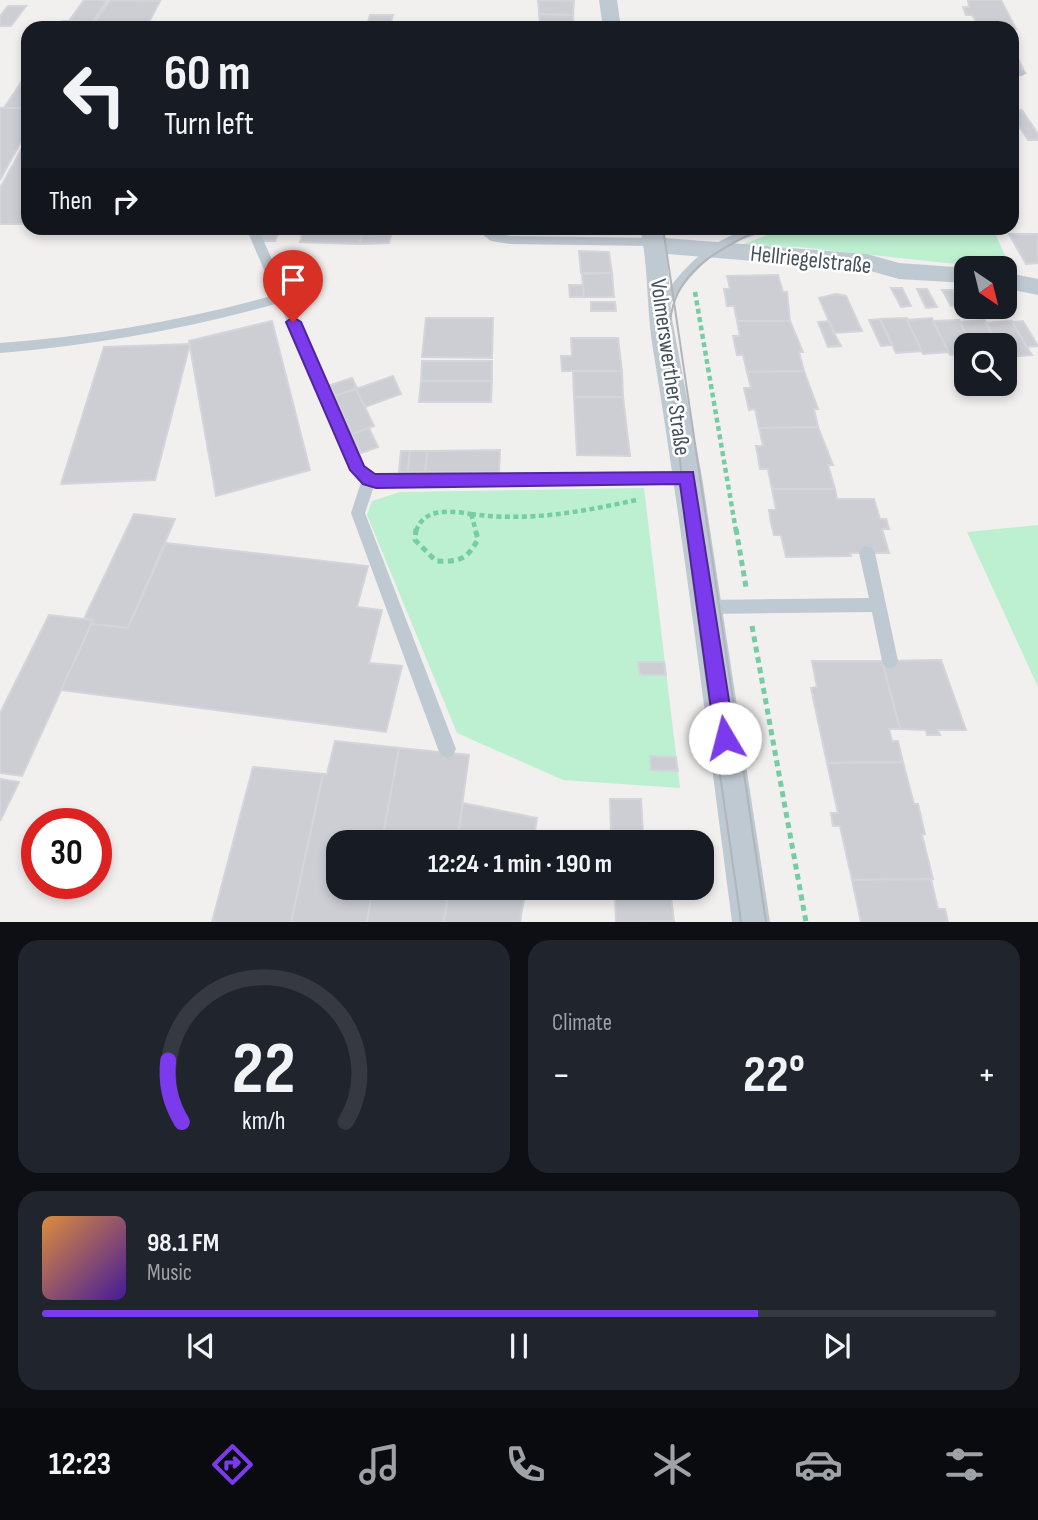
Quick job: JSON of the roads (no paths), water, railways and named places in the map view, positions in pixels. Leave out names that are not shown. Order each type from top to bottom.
[{"type":"street","points":[[608,0],[611,21]]},
{"type":"street","name":"Hellriegelstraße","points":[[654,238],[713,249],[867,262],[899,271],[954,274]]},
{"type":"street","name":"Volmerswerther Straße","points":[[654,238],[659,314],[688,477],[751,922]]},
{"type":"street","points":[[1017,283],[1038,287]]},
{"type":"lane","points":[[255,235],[358,470],[369,479],[688,477]]},
{"type":"lane","points":[[490,235],[510,240],[654,238]]},
{"type":"lane","points":[[659,314],[696,261],[738,235]]},
{"type":"lane","points":[[0,348],[163,329],[283,297]]},
{"type":"lane","points":[[369,479],[358,513],[447,749]]},
{"type":"lane","points":[[867,553],[890,661]]},
{"type":"lane","points":[[706,607],[877,605]]},
{"type":"tram line","points":[[664,235],[674,303]]},
{"type":"tram line","points":[[674,303],[679,291],[697,268],[748,235]]},
{"type":"tram line","points":[[674,303],[766,922]]},
{"type":"tram line","points":[[674,303],[669,338],[670,372],[706,680],[741,922]]}]
